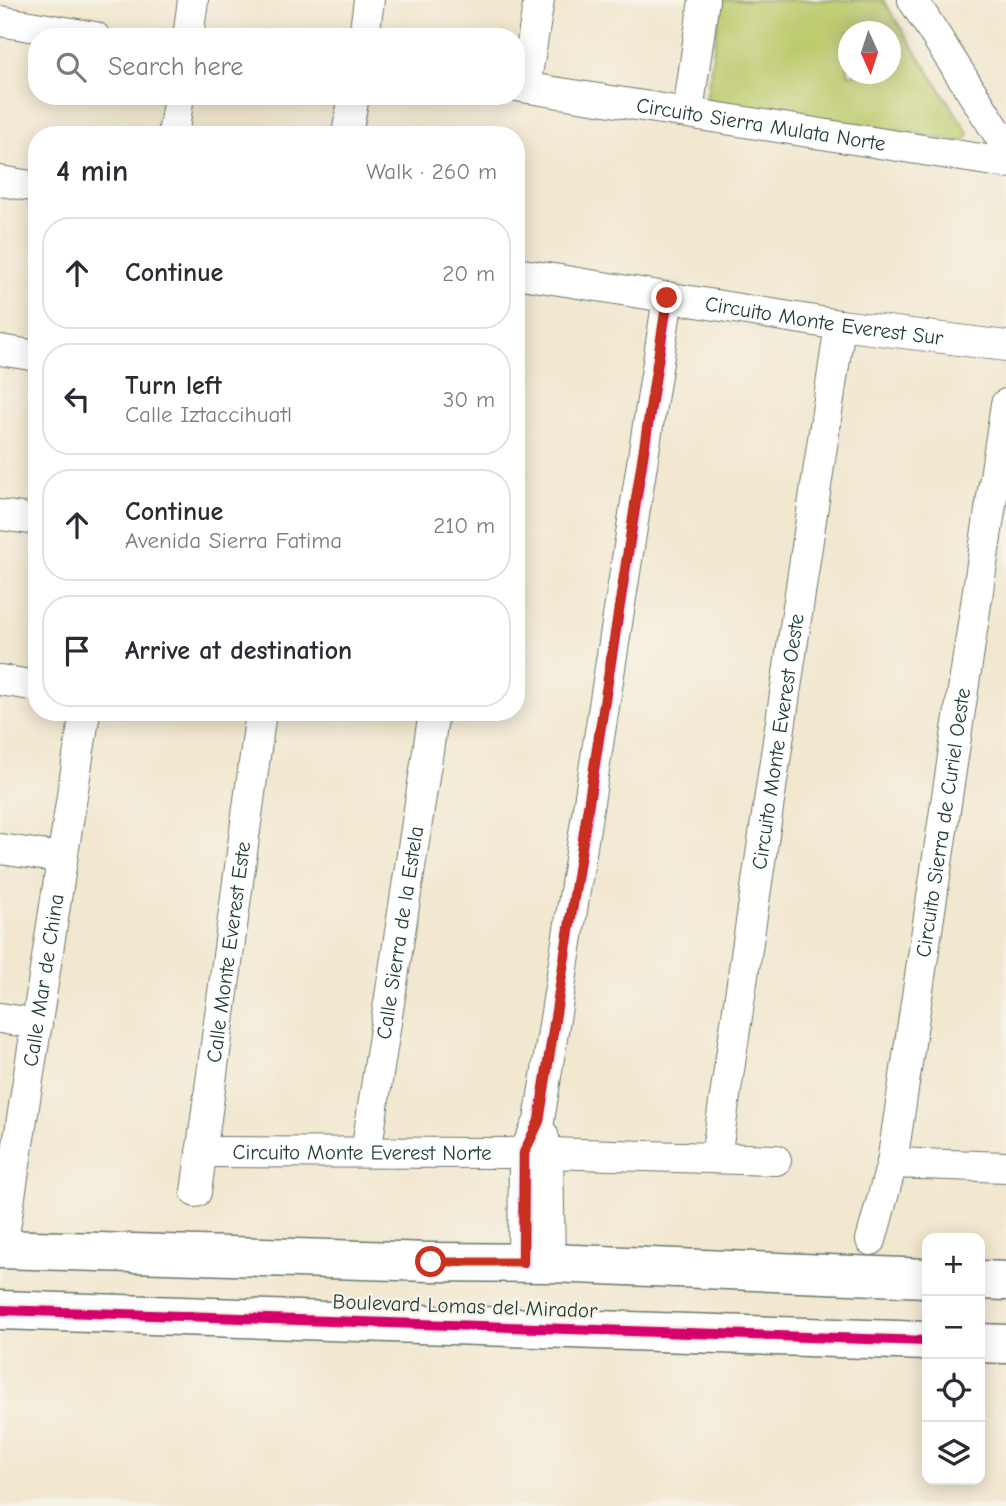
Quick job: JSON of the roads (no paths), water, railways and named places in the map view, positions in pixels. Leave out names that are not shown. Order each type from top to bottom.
[{"type":"street","points":[[189,28],[193,0]]},
{"type":"street","points":[[365,28],[369,0]]},
{"type":"street","points":[[525,64],[539,0]]},
{"type":"street","points":[[688,112],[704,0]]},
{"type":"street","points":[[913,0],[1006,146]]},
{"type":"street","points":[[0,21],[42,28]]},
{"type":"street","name":"Circuito Sierra Mulata Norte","points":[[525,88],[1006,163]]},
{"type":"street","points":[[174,126],[178,105]]},
{"type":"street","points":[[348,126],[352,105]]},
{"type":"street","points":[[0,181],[28,186]]},
{"type":"street","name":"Circuito Monte Everest Sur","points":[[525,274],[840,325],[1006,346]]},
{"type":"street","points":[[536,1263],[536,1153],[539,1121],[667,298]]},
{"type":"street","name":"Circuito Monte Everest Oeste","points":[[716,1157],[840,325]]},
{"type":"street","points":[[0,350],[28,355]]},
{"type":"street","name":"Circuito Sierra de Curiel Oeste","points":[[871,1240],[892,1163],[1006,404]]},
{"type":"street","points":[[0,515],[28,519]]},
{"type":"street","points":[[0,680],[28,685]]},
{"type":"street","name":"Calle Mar de China","points":[[1,1248],[84,721]]},
{"type":"street","name":"Calle Monte Everest Este","points":[[196,1192],[260,721]]},
{"type":"street","name":"Calle Sierra de la Estela","points":[[366,1152],[433,721]]},
{"type":"street","points":[[0,849],[62,858]]},
{"type":"street","points":[[0,1018],[37,1024]]},
{"type":"street","name":"Circuito Monte Everest Norte","points":[[201,1152],[536,1153],[776,1160]]},
{"type":"street","points":[[892,1163],[1006,1167]]},
{"type":"street","name":"Boulevard Lomas del Mirador","points":[[1,1248],[536,1263],[922,1278]]},
{"type":"street","points":[[429,1324],[431,1262]]},
{"type":"street","points":[[985,1280],[1006,1281]]},
{"type":"street","name":"Boulevard Lomas del Mirador","points":[[0,1313],[922,1341]]},
{"type":"street","points":[[985,1343],[1006,1344]]}]
